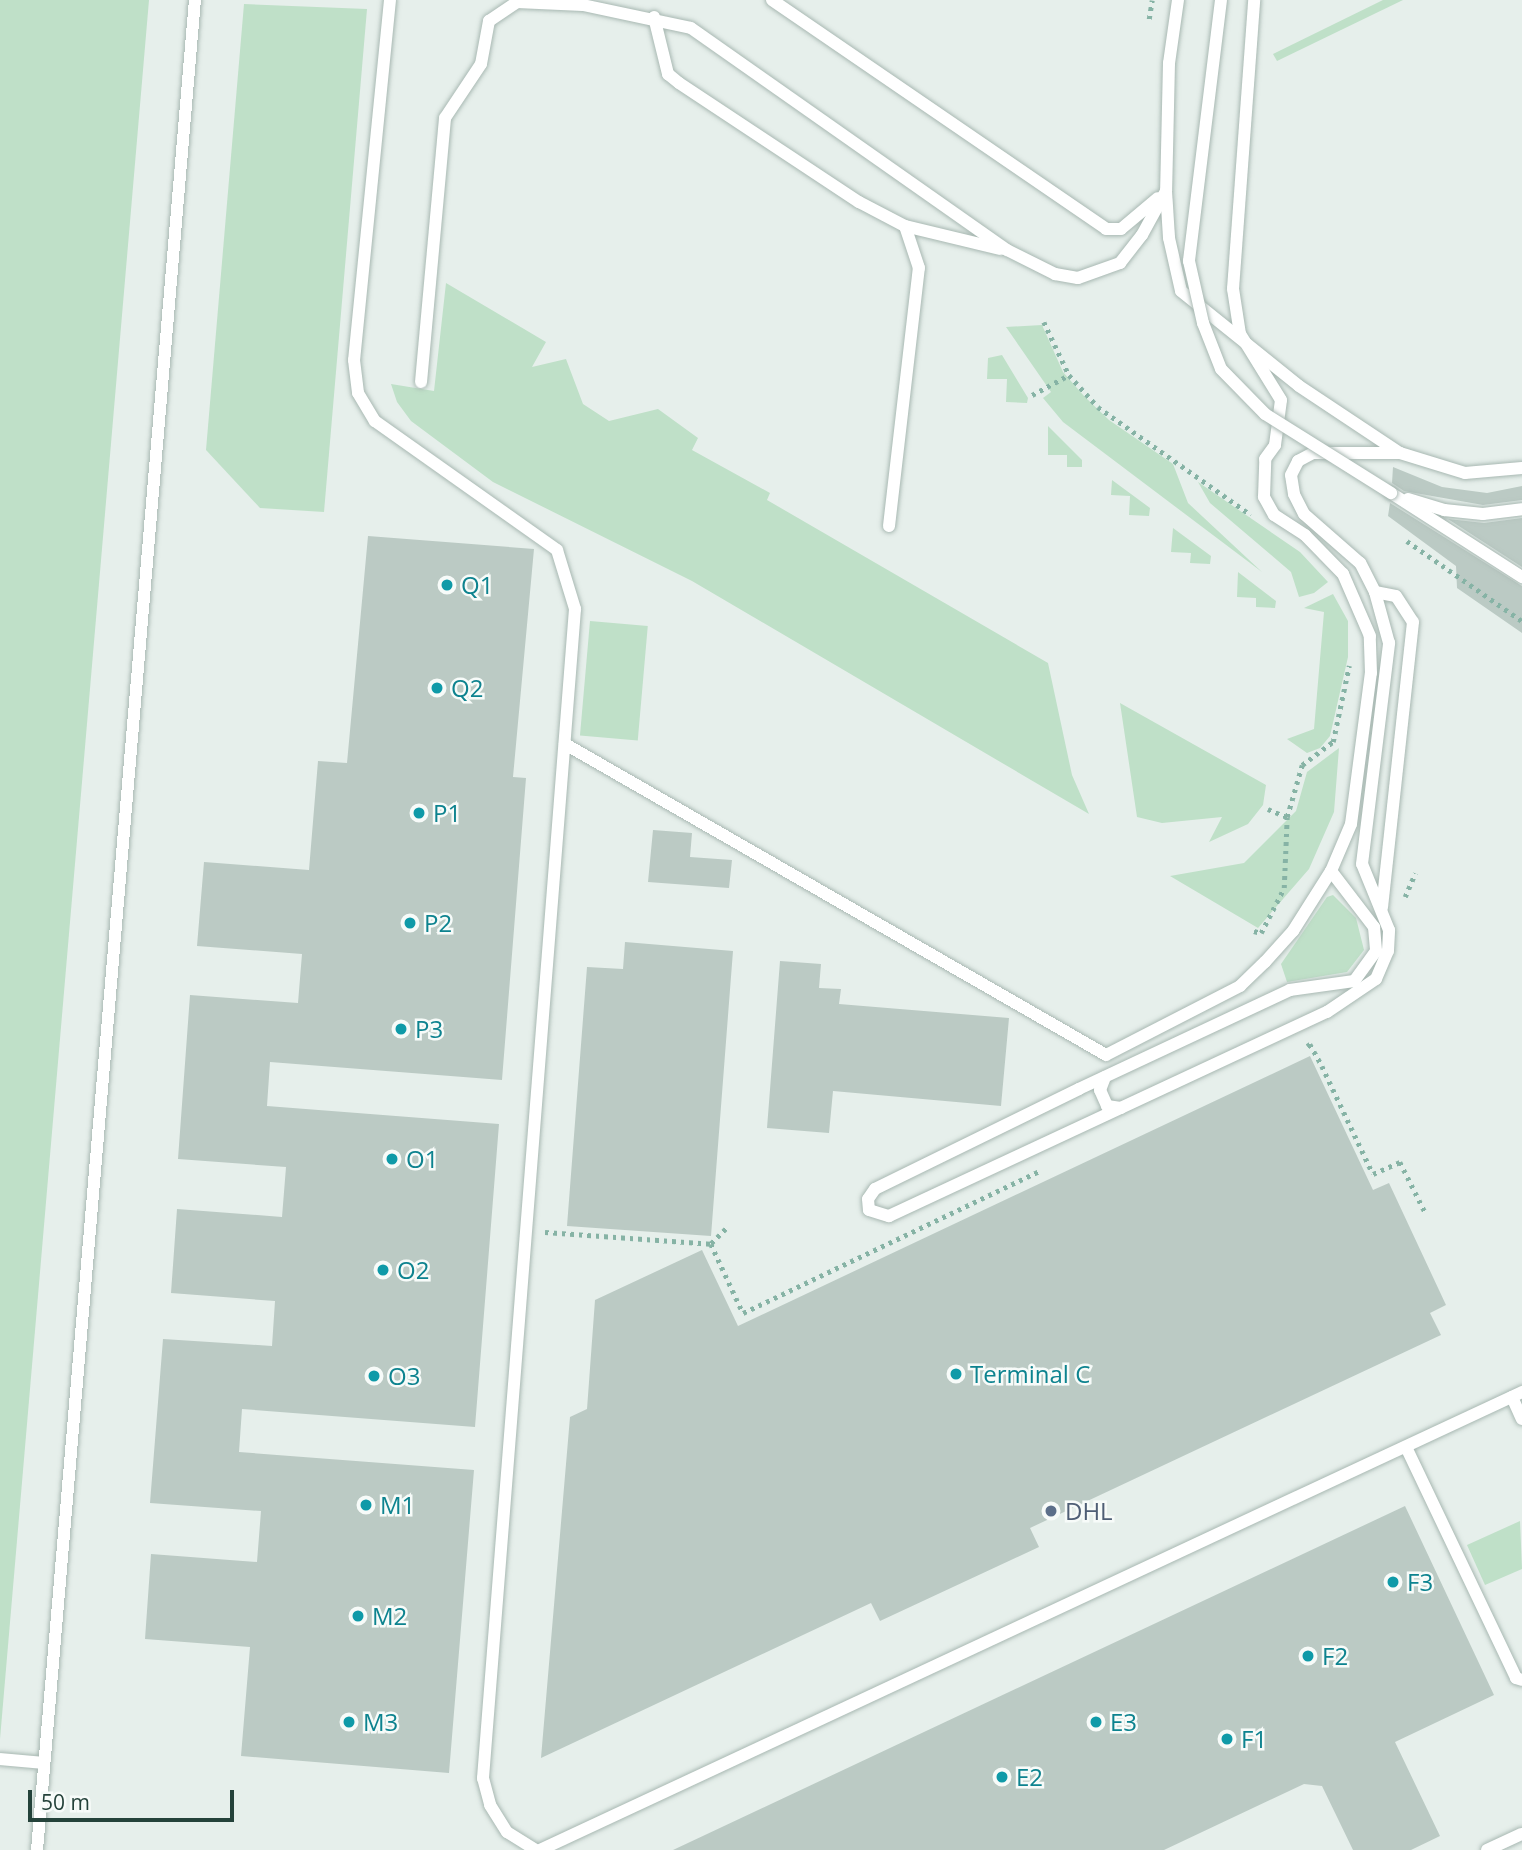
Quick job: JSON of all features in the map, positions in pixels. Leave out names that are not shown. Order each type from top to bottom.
[{"type":"lane","points":[[37,1850],[195,0]]},
{"type":"lane","points":[[390,0],[354,360],[358,393],[376,421],[557,550],[575,609],[483,1778],[490,1805],[507,1832],[538,1850],[1517,1395],[1522,1419]]},
{"type":"lane","points":[[772,0],[1105,229],[1121,229],[1166,191]]},
{"type":"lane","points":[[1178,0],[1170,62],[1166,191],[1169,237],[1181,291],[1240,334],[1299,386],[1400,453],[1465,473],[1522,468]]},
{"type":"lane","points":[[1221,0],[1189,261],[1203,323],[1221,369],[1265,414],[1522,577]]},
{"type":"lane","points":[[565,744],[1105,1055],[1240,986],[1265,962],[1293,931],[1331,871],[1351,824],[1371,673],[1370,636],[1343,575],[1305,535],[1274,515],[1264,497],[1265,459],[1275,445],[1281,400],[1240,334],[1234,266],[1254,0]]},
{"type":"lane","points":[[421,382],[445,118],[481,64],[489,21],[517,2],[583,5],[654,17],[691,28],[1007,250],[1055,274],[1078,278],[1100,273],[1120,262],[1142,235],[1166,191]]},
{"type":"lane","points":[[654,17],[668,74],[859,202],[905,226],[1007,250]]},
{"type":"lane","points":[[889,526],[919,268],[905,226]]},
{"type":"lane","points":[[1331,871],[1374,927],[1376,951],[1354,981],[1290,990],[1105,1077],[875,1189],[868,1199],[869,1210],[889,1216],[1354,998],[1376,979],[1388,951],[1389,930],[1382,907],[1367,884],[1362,864],[1389,643],[1376,592],[1360,563],[1304,514],[1294,494],[1291,475],[1298,461],[1313,453],[1400,453]]},
{"type":"lane","points":[[1391,493],[1444,510],[1483,514],[1522,509]]},
{"type":"lane","points":[[1376,592],[1396,596],[1413,622],[1382,907]]},
{"type":"lane","points":[[1105,1077],[1100,1090],[1107,1106],[1122,1108]]},
{"type":"lane","points":[[1406,1447],[1516,1678],[1522,1680]]},
{"type":"lane","points":[[0,1759],[44,1763]]},
{"type":"lane","points":[[1487,1850],[1522,1834]]},
{"type":"path","points":[[1149,19],[1152,0]]},
{"type":"path","points":[[1044,322],[1069,375],[1111,417],[1262,523]]},
{"type":"path","points":[[1032,394],[1069,375]]},
{"type":"path","points":[[1407,541],[1522,621]]},
{"type":"path","points":[[1254,931],[1261,933],[1288,877],[1287,817],[1302,765],[1333,743],[1352,655]]},
{"type":"path","points":[[1268,809],[1287,817]]},
{"type":"path","points":[[1298,1050],[1310,1044],[1373,1174],[1400,1162],[1425,1212]]},
{"type":"path","points":[[1315,1065],[1322,1066]]},
{"type":"path","points":[[711,1244],[743,1313],[1046,1168]]},
{"type":"path","points":[[526,1231],[711,1244],[726,1229]]},
{"type":"green space","points":[[0,0],[149,0],[0,1739]]},
{"type":"green space","points":[[1383,0],[1403,0],[1277,61],[1273,54]]},
{"type":"green space","points":[[244,4],[367,9],[324,512],[260,508],[206,450]]},
{"type":"green space","points":[[446,283],[546,342],[532,367],[566,359],[583,404],[609,421],[658,409],[698,438],[692,450],[770,493],[767,500],[1048,663],[1072,775],[1089,814],[692,581],[493,482],[411,421],[397,402],[391,384],[434,391]]},
{"type":"green space","points":[[1042,325],[1063,372],[1084,396],[1109,420],[1173,464],[1188,503],[1262,572],[1063,422],[1043,398],[1051,392],[1006,327]]},
{"type":"green space","points":[[1002,355],[1028,398],[1027,403],[1006,402],[1007,379],[987,379],[988,358]]},
{"type":"green space","points":[[1048,426],[1082,460],[1082,467],[1067,467],[1067,455],[1048,455]]},
{"type":"green space","points":[[1112,480],[1150,508],[1149,516],[1129,515],[1130,496],[1111,495]]},
{"type":"green space","points":[[1198,482],[1300,552],[1328,582],[1314,593],[1299,597],[1291,572],[1210,503]]},
{"type":"green space","points":[[1173,528],[1211,556],[1210,564],[1190,563],[1191,553],[1171,552]]},
{"type":"green space","points":[[1238,572],[1276,601],[1275,608],[1256,607],[1256,598],[1237,597]]},
{"type":"green space","points":[[1333,594],[1348,621],[1348,657],[1330,736],[1320,748],[1307,753],[1287,739],[1314,729],[1324,612],[1304,608]]},
{"type":"green space","points":[[590,621],[648,626],[638,741],[580,736]]},
{"type":"green space","points":[[1120,703],[1266,785],[1263,805],[1248,824],[1209,842],[1222,817],[1162,823],[1137,817]]},
{"type":"green space","points":[[1339,748],[1334,812],[1309,869],[1258,928],[1170,876],[1244,863],[1296,811],[1307,772]]},
{"type":"green space","points":[[1333,895],[1356,918],[1364,950],[1347,972],[1287,982],[1281,964],[1327,897]]},
{"type":"green space","points":[[1520,1521],[1522,1569],[1485,1585],[1467,1545]]},
{"type":"building","points":[[1393,467],[1442,487],[1487,493],[1522,486],[1522,500],[1483,505],[1404,491],[1392,483]]},
{"type":"building","points":[[1390,503],[1522,586],[1522,633],[1457,588],[1456,566],[1388,516]]},
{"type":"building","points":[[1522,518],[1522,567],[1448,519],[1484,523]]},
{"type":"building","points":[[368,536],[534,549],[513,777],[526,778],[502,1080],[270,1062],[267,1106],[499,1124],[475,1427],[242,1409],[239,1452],[474,1470],[449,1773],[241,1756],[250,1647],[145,1639],[151,1554],[257,1562],[261,1511],[150,1503],[163,1339],[272,1346],[275,1301],[171,1293],[177,1209],[282,1217],[286,1167],[178,1159],[190,995],[298,1003],[302,954],[197,946],[204,862],[309,870],[318,761],[347,763]]},
{"type":"building","points":[[653,830],[692,833],[690,857],[732,860],[729,888],[648,882]]},
{"type":"building","points":[[625,942],[733,951],[711,1236],[567,1226],[587,967],[623,969]]},
{"type":"building","points":[[780,961],[821,964],[819,988],[841,989],[839,1004],[1009,1018],[1001,1106],[833,1091],[829,1133],[767,1128]]},
{"type":"building","name":"Terminal C","points":[[1310,1056],[1373,1190],[1389,1183],[1446,1305],[1430,1313],[1441,1335],[1030,1528],[1039,1547],[880,1621],[871,1603],[541,1758],[570,1417],[587,1409],[595,1300],[702,1250],[738,1326]]},
{"type":"building","points":[[1405,1506],[1494,1695],[1395,1742],[1440,1836],[1411,1850],[1353,1850],[1322,1786],[1304,1784],[1164,1850],[673,1850]]},
{"type":"place","name":"Q1","points":[[447,585]]},
{"type":"place","name":"Q2","points":[[437,688]]},
{"type":"place","name":"P1","points":[[419,813]]},
{"type":"place","name":"P2","points":[[410,923]]},
{"type":"place","name":"P3","points":[[401,1029]]},
{"type":"place","name":"O1","points":[[392,1159]]},
{"type":"place","name":"O2","points":[[383,1270]]},
{"type":"place","name":"Terminal C","points":[[956,1374]]},
{"type":"place","name":"O3","points":[[374,1376]]},
{"type":"place","name":"M1","points":[[366,1505]]},
{"type":"place","name":"DHL","points":[[1051,1511]]},
{"type":"place","name":"F3","points":[[1393,1582]]},
{"type":"place","name":"M2","points":[[358,1616]]},
{"type":"place","name":"F2","points":[[1308,1656]]},
{"type":"place","name":"M3","points":[[349,1722]]},
{"type":"place","name":"E3","points":[[1096,1722]]},
{"type":"place","name":"F1","points":[[1227,1739]]},
{"type":"place","name":"E2","points":[[1002,1777]]}]
